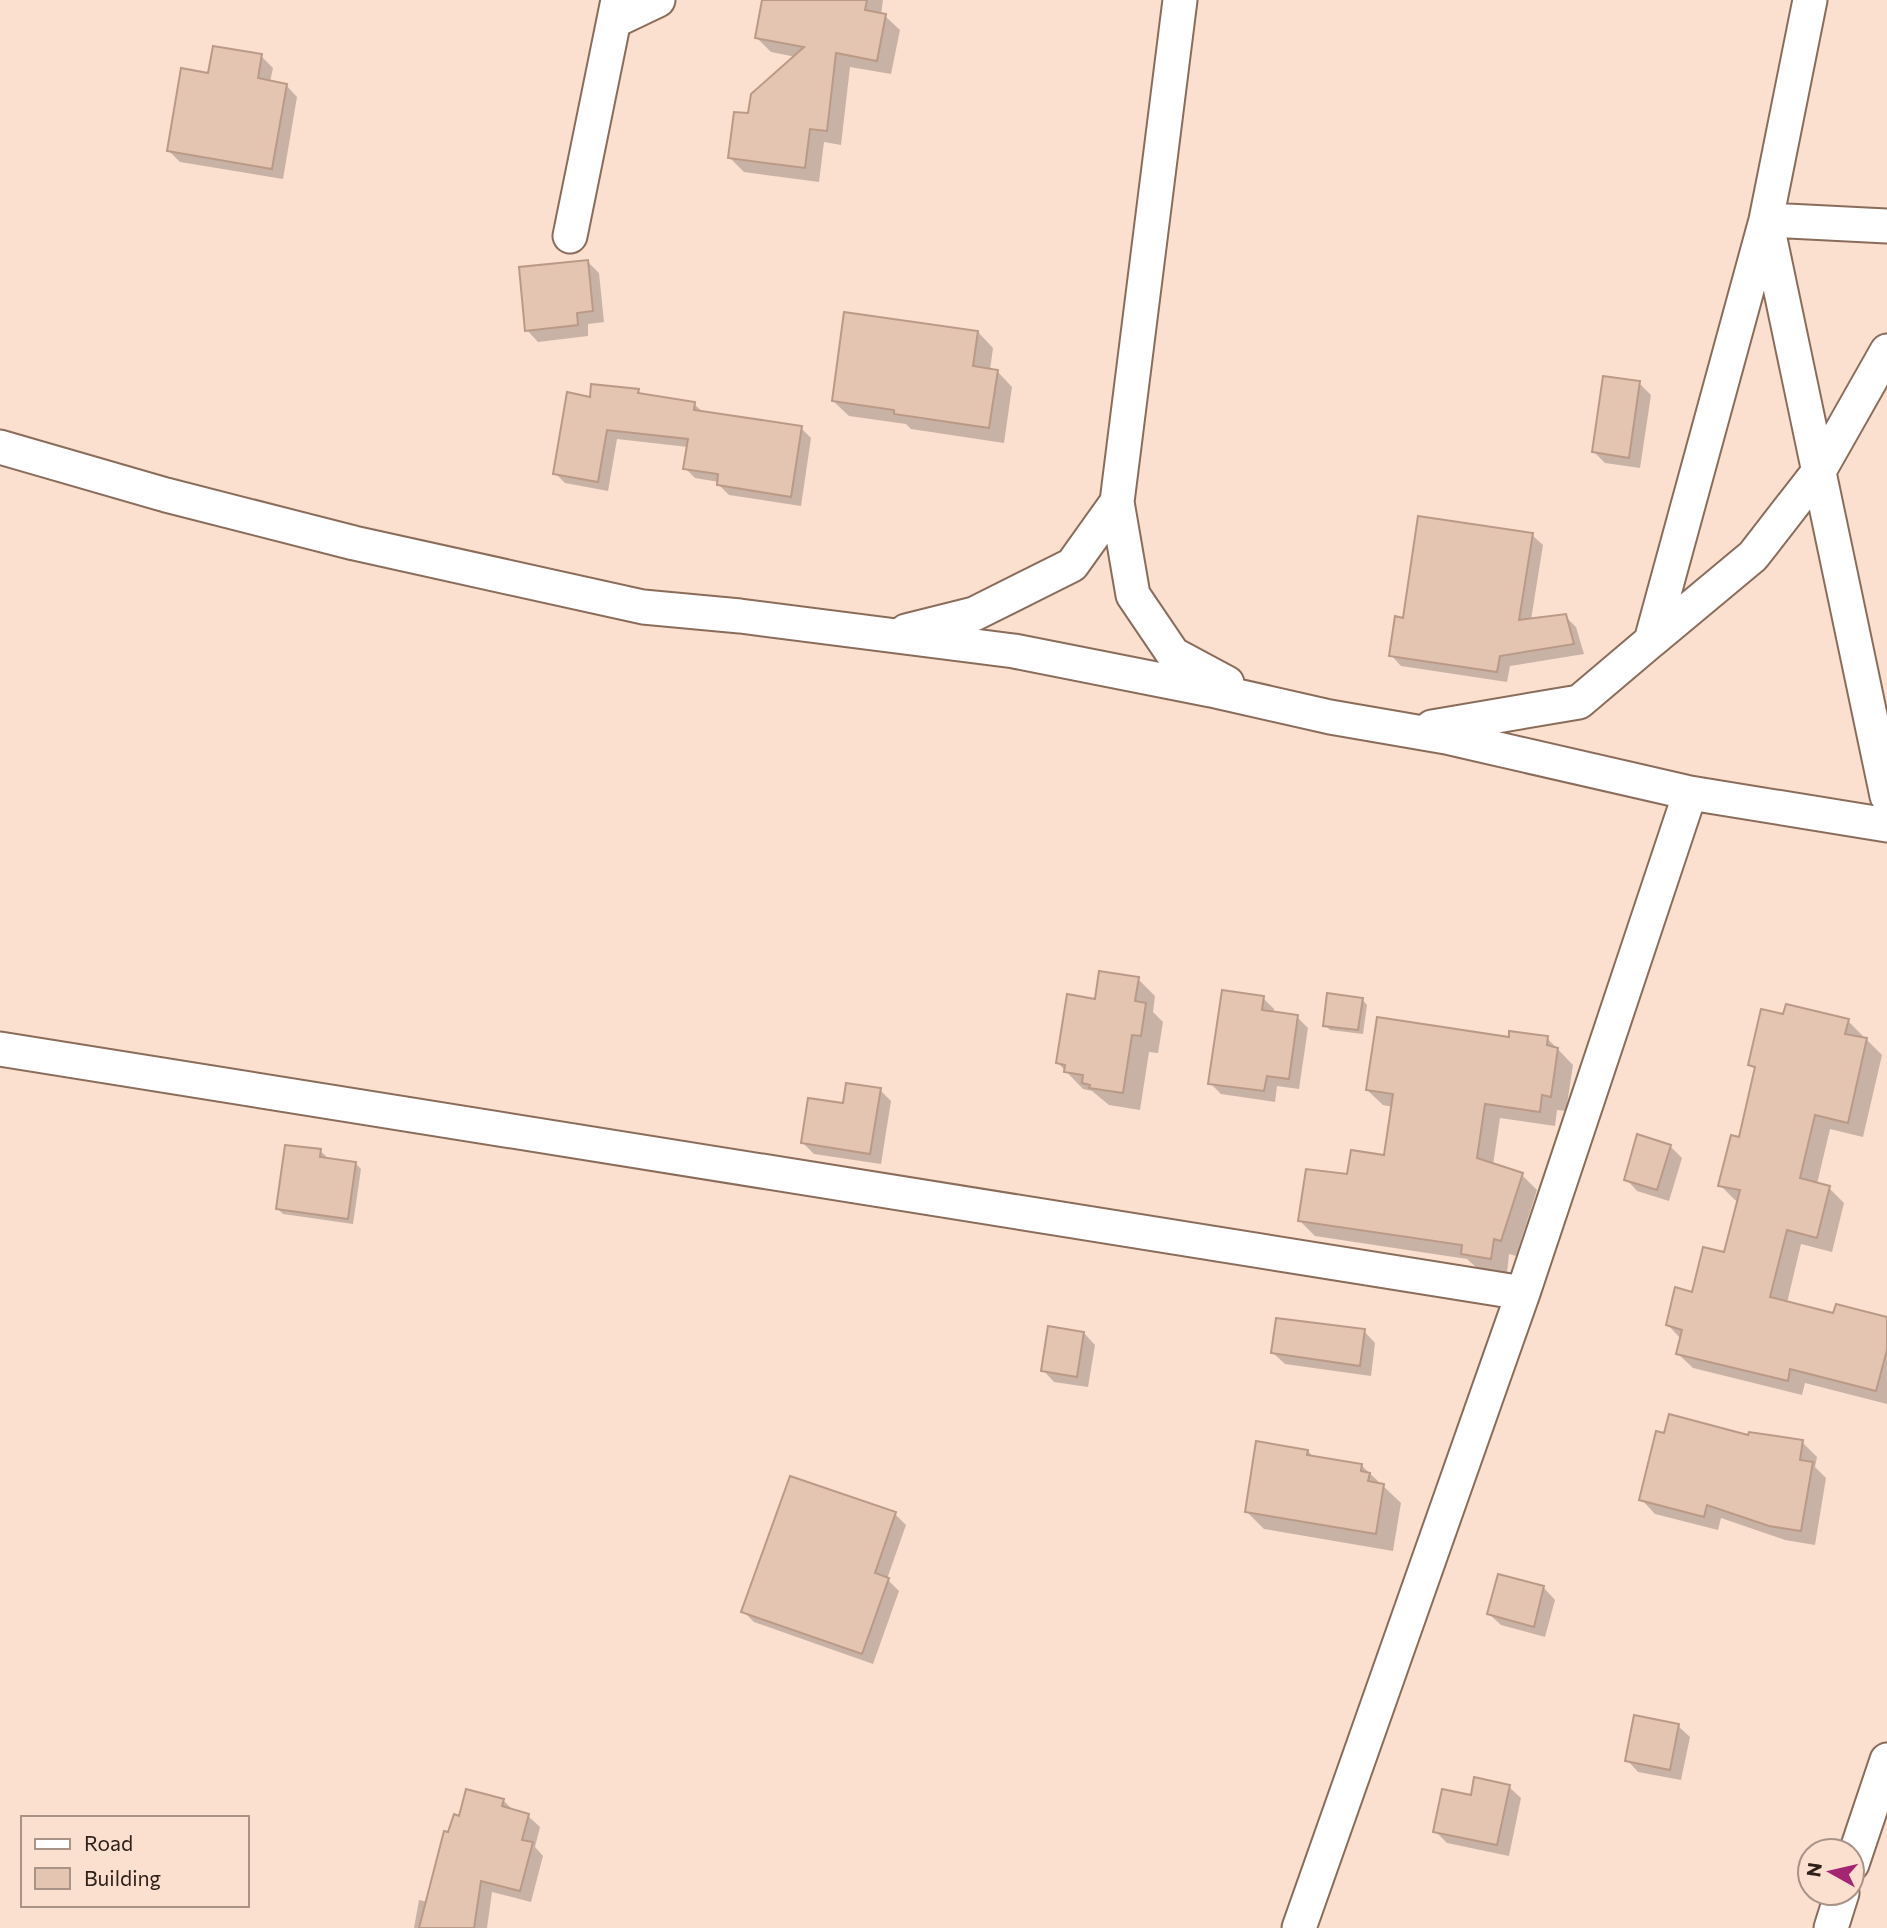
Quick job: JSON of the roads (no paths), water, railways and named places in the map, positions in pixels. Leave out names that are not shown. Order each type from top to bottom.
[{"type":"street","points":[[570,236],[616,10],[658,0]]},
{"type":"street","points":[[1180,0],[1117,502],[1133,595],[1173,654],[1259,701]]},
{"type":"street","points":[[1651,641],[1766,220],[1810,0]]},
{"type":"street","points":[[1766,220],[1887,226]]},
{"type":"street","points":[[1766,220],[1887,796]]},
{"type":"street","points":[[1411,731],[1579,702],[1753,556],[1819,471],[1887,352]]},
{"type":"street","points":[[0,447],[166,495],[354,544],[643,607],[1014,651],[1330,717],[1411,731],[1690,793],[1887,825]]},
{"type":"street","points":[[888,635],[974,614],[1072,565],[1117,502]]},
{"type":"street","points":[[1299,1928],[1523,1293],[1690,793]]},
{"type":"street","points":[[0,1049],[1523,1293]]},
{"type":"street","points":[[1861,1837],[1887,1760]]},
{"type":"street","points":[[1831,1928],[1838,1907]]}]
